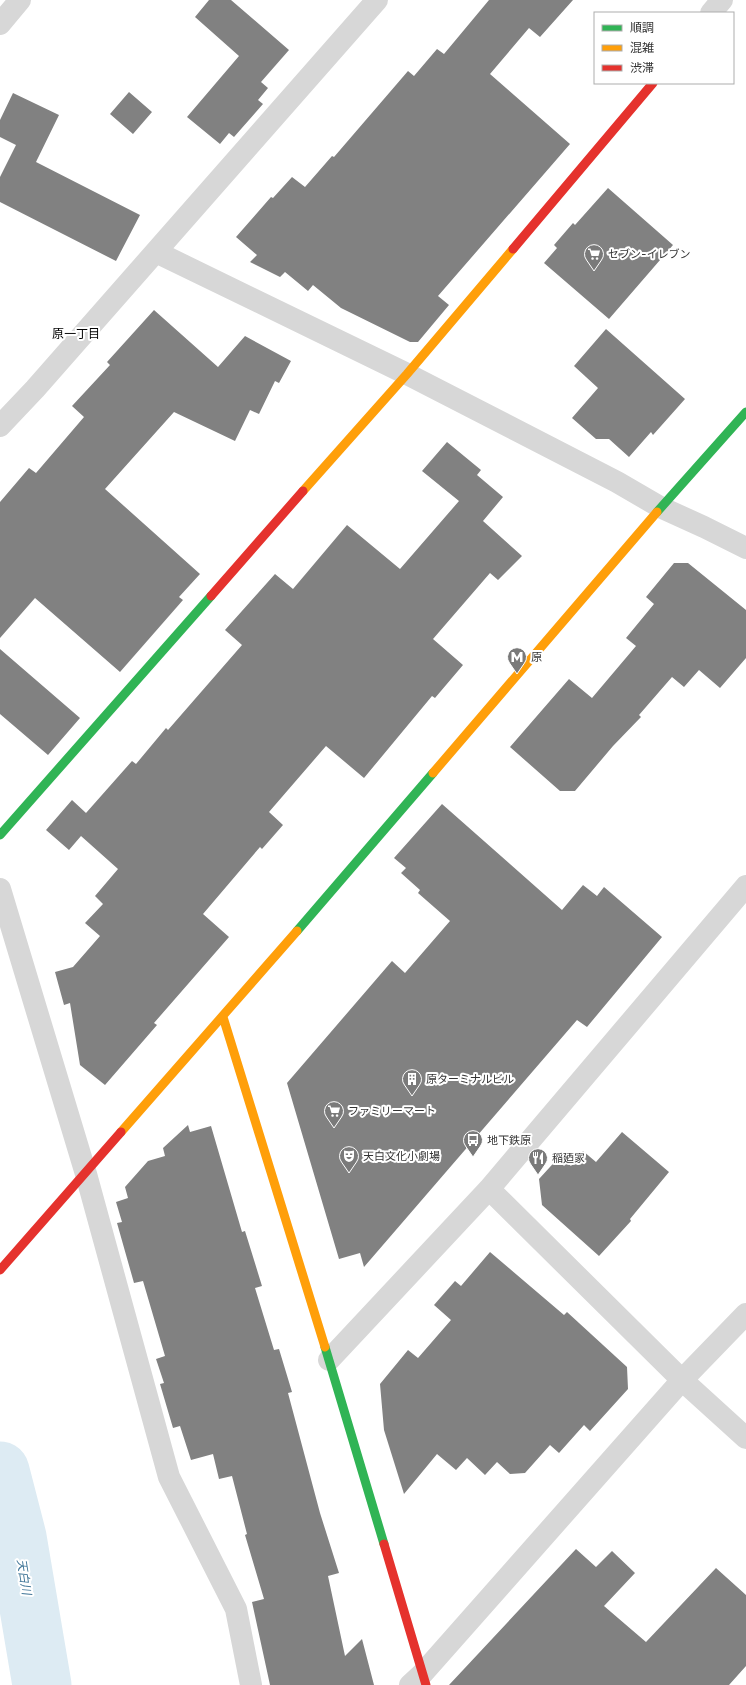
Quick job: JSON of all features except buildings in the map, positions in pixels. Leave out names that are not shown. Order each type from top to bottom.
[{"type":"street","points":[[0,24],[20,0]]},
{"type":"street","points":[[0,426],[35,389],[377,0]]},
{"type":"street","points":[[712,12],[722,0]]},
{"type":"street","points":[[0,835],[407,374],[652,84]]},
{"type":"street","points":[[156,252],[407,374],[617,482],[660,507],[746,548]]},
{"type":"street","points":[[0,1270],[52,1208],[86,1174],[223,1016],[631,544],[660,507],[688,479],[746,412]]},
{"type":"street","points":[[329,1360],[489,1189],[746,886]]},
{"type":"street","points":[[0,889],[86,1174],[169,1477],[236,1609],[252,1685]]},
{"type":"street","points":[[223,1016],[329,1360],[420,1681]]},
{"type":"street","points":[[489,1189],[682,1380],[746,1438]]},
{"type":"street","points":[[420,1681],[682,1380],[746,1314]]},
{"type":"waterway","name":"天白川","points":[[0,1471],[17,1537],[42,1685]]},
{"type":"traffic: fast","points":[[657,512],[746,412]]},
{"type":"traffic: fast","points":[[0,835],[211,596]]},
{"type":"traffic: fast","points":[[297,931],[433,773]]},
{"type":"traffic: fast","points":[[325,1347],[384,1544]]},
{"type":"traffic: slow","points":[[303,491],[407,374],[513,249]]},
{"type":"traffic: slow","points":[[433,773],[657,512]]},
{"type":"traffic: slow","points":[[121,1132],[297,931]]},
{"type":"traffic: slow","points":[[223,1017],[325,1347]]},
{"type":"traffic: jam","points":[[513,249],[652,84]]},
{"type":"traffic: jam","points":[[211,596],[303,491]]},
{"type":"traffic: jam","points":[[0,1270],[121,1132]]},
{"type":"traffic: jam","points":[[384,1544],[426,1685]]},
{"type":"place","name":"セブン-イレブン","points":[[594,271]]},
{"type":"place","name":"原","points":[[517,674]]},
{"type":"place","name":"原ターミナルビル","points":[[412,1096]]},
{"type":"place","name":"ファミリーマート","points":[[334,1128]]},
{"type":"place","name":"地下鉄原","points":[[473,1157]]},
{"type":"place","name":"天白文化小劇場","points":[[349,1173]]},
{"type":"place","name":"稲廼家","points":[[538,1175]]},
{"type":"district","name":"原一丁目","points":[[76,334]]}]
